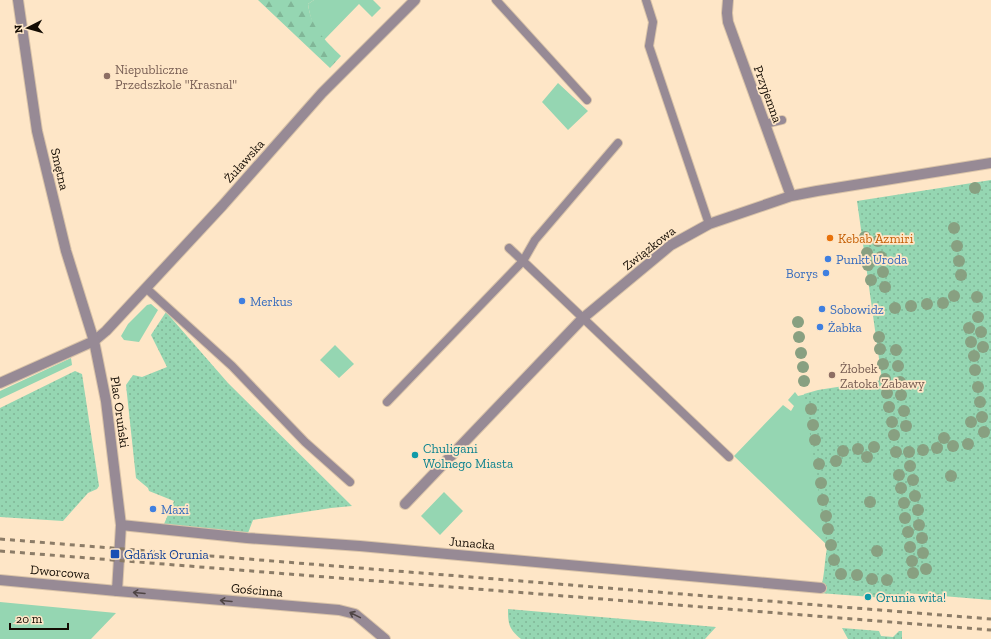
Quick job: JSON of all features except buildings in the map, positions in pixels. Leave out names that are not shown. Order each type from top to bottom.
[{"type":"street","name":"Smętna","points":[[18,0],[37,131],[66,251],[94,341]]},
{"type":"street","name":"Żuławska","points":[[94,341],[106,331],[147,289],[322,93],[415,0]]},
{"type":"street","name":"Przyjemna","points":[[728,0],[728,22],[791,196]]},
{"type":"street","name":"Związkowa","points":[[405,504],[583,318],[671,246],[709,224],[791,196],[817,190],[991,163]]},
{"type":"street","points":[[0,383],[94,341]]},
{"type":"street","name":"Plac Oruński","points":[[94,341],[106,401],[121,525],[117,591]]},
{"type":"street","name":"Junacka","points":[[121,525],[247,538],[360,546],[821,588]]},
{"type":"street","name":"Dworcowa","points":[[0,580],[117,591]]},
{"type":"street","name":"Gościnna","points":[[117,591],[339,610],[355,614],[385,639]]},
{"type":"lane","points":[[496,0],[587,100]]},
{"type":"lane","points":[[646,0],[653,22],[649,46],[709,224]]},
{"type":"lane","points":[[765,124],[782,120]]},
{"type":"lane","points":[[387,402],[523,261],[535,240],[618,143]]},
{"type":"lane","points":[[509,248],[729,457]]},
{"type":"lane","points":[[147,289],[232,366],[305,442],[350,482]]},
{"type":"green space","points":[[258,0],[314,0],[308,4],[312,20],[320,33],[341,56],[330,68]]},
{"type":"green space","points":[[314,0],[373,0],[381,8],[372,17],[359,4],[324,40],[315,27],[310,14],[308,4]]},
{"type":"green space","points":[[558,83],[588,111],[568,130],[542,102]]},
{"type":"green space","points":[[991,180],[991,600],[906,593],[905,604],[898,599],[819,593],[827,548],[804,394],[818,390],[882,380],[857,201]]},
{"type":"green space","points":[[151,304],[158,310],[139,342],[124,340],[121,336],[128,324],[147,305]]},
{"type":"green space","points":[[166,312],[228,383],[352,506],[253,520],[248,533],[164,524],[174,501],[149,491],[148,488],[136,478],[126,385],[133,375],[142,377],[167,367],[151,335]]},
{"type":"green space","points":[[335,345],[354,364],[339,378],[320,360]]},
{"type":"green space","points":[[71,358],[72,365],[0,399],[0,391]]},
{"type":"green space","points":[[75,371],[82,374],[99,486],[97,489],[88,493],[63,521],[0,517],[0,408]]},
{"type":"green space","points":[[795,392],[798,396],[811,393],[827,545],[734,456],[783,405],[791,411],[794,406],[788,400]]},
{"type":"green space","points":[[444,492],[463,511],[440,535],[421,516]]},
{"type":"green space","points":[[0,602],[116,613],[91,639],[0,639]]},
{"type":"green space","points":[[508,609],[716,627],[705,639],[521,639],[510,626]]},
{"type":"green space","points":[[842,628],[879,631],[881,636],[893,637],[899,631],[902,631],[902,639],[848,639]]},
{"type":"railway","points":[[0,539],[991,619]]},
{"type":"railway","points":[[0,551],[991,630]]},
{"type":"place","name":"Niepubliczne Przedszkole \"Krasnal\"","points":[[107,76]]},
{"type":"place","name":"Kebab Azmiri","points":[[830,238]]},
{"type":"place","name":"Punkt Uroda","points":[[828,259]]},
{"type":"place","name":"Borys","points":[[826,273]]},
{"type":"place","name":"Merkus","points":[[242,301]]},
{"type":"place","name":"Sobowidz","points":[[822,309]]},
{"type":"place","name":"Żabka","points":[[820,327]]},
{"type":"place","name":"Żłobek Zatoka Zabawy","points":[[832,375]]},
{"type":"place","name":"Chuligani Wolnego Miasta","points":[[415,455]]},
{"type":"place","name":"Maxi","points":[[153,509]]},
{"type":"place","name":"Gdańsk Orunia","points":[[115,554]]},
{"type":"place","name":"Orunia wita!","points":[[868,597]]}]
